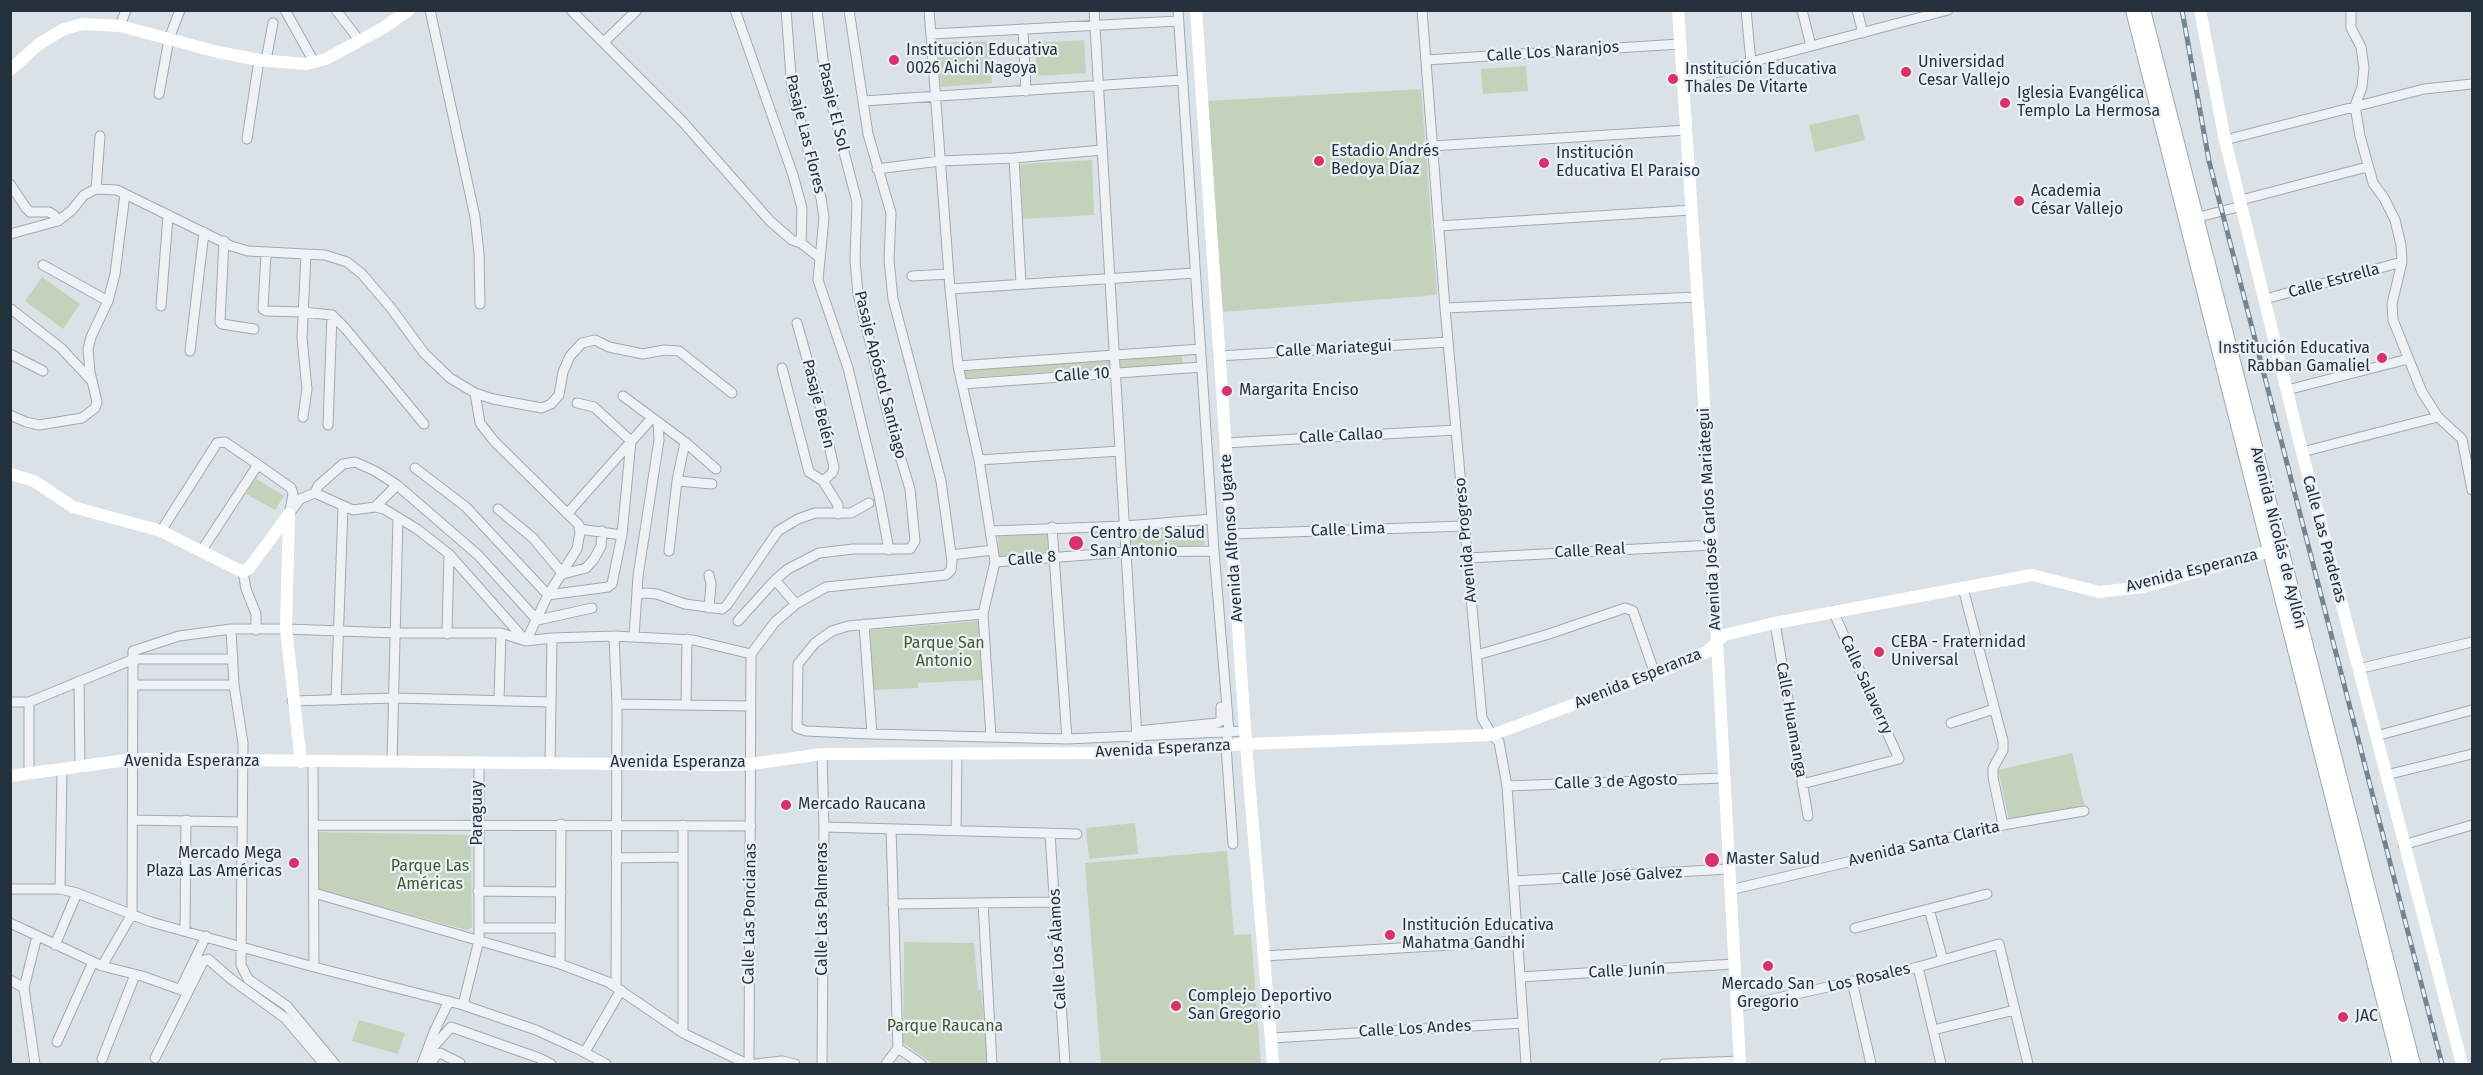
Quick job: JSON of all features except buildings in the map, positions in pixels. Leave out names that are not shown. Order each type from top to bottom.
[{"type":"main road","name":"Avenida Nicolás de Ayllón","points":[[2133,10],[2191,219],[2244,425],[2400,1065]]},
{"type":"main road","name":"Avenida Nicolás de Ayllón","points":[[2143,10],[2191,219]]},
{"type":"main road","name":"Avenida Nicolás de Ayllón","points":[[2276,552],[2413,1065]]},
{"type":"street","points":[[120,26],[126,10]]},
{"type":"street","points":[[159,94],[169,39],[180,10]]},
{"type":"street","points":[[275,10],[285,12],[314,62]]},
{"type":"street","points":[[336,10],[359,40]]},
{"type":"street","points":[[10,70],[39,44],[64,29],[82,24],[120,26],[218,52],[262,60],[306,64],[326,59],[409,10]]},
{"type":"street","points":[[430,10],[475,217],[479,253],[480,304]]},
{"type":"street","points":[[571,10],[683,122],[770,221],[792,240],[801,243],[820,258]]},
{"type":"street","points":[[580,10],[584,23]]},
{"type":"street","points":[[604,42],[637,10]]},
{"type":"street","points":[[735,10],[796,186],[802,208],[801,243]]},
{"type":"street","name":"Pasaje Las Flores","points":[[786,10],[792,90],[821,198],[824,218],[818,280],[848,368],[879,496],[889,550]]},
{"type":"street","name":"Pasaje El Sol","points":[[818,10],[826,83],[856,202]]},
{"type":"street","points":[[57,1042],[97,964],[132,914],[134,651],[179,636],[231,629],[286,629],[339,632],[501,633],[526,642],[552,638],[614,636],[687,639],[752,654],[775,622],[796,604],[826,587],[946,575],[951,570],[941,481],[893,299],[889,260],[891,213],[877,169],[863,101],[849,10]]},
{"type":"street","points":[[929,10],[958,366],[979,460],[995,562],[983,614],[992,737]]},
{"type":"street","points":[[1094,10],[1137,734]]},
{"type":"street","name":"Avenida Alfonso Ugarte","points":[[1196,10],[1245,738],[1274,1065]]},
{"type":"street","name":"Avenida Progreso","points":[[1422,10],[1438,226],[1482,717],[1492,735],[1499,742],[1507,786],[1526,1065]]},
{"type":"street","name":"Avenida José Carlos Mariátegui","points":[[1678,10],[1698,297],[1740,1063]]},
{"type":"street","points":[[1746,10],[1751,62]]},
{"type":"street","points":[[1802,10],[1811,46]]},
{"type":"street","points":[[1857,10],[1863,33]]},
{"type":"street","points":[[1683,83],[1751,62],[1863,33],[1915,15],[1948,10]]},
{"type":"street","name":"Calle Las Praderas","points":[[2200,10],[2225,140],[2302,452],[2462,1065]]},
{"type":"street","points":[[2350,10],[2351,28],[2361,47],[2364,68],[2362,87],[2355,106],[2367,166],[2373,183],[2395,220],[2402,245],[2402,262],[2392,304],[2393,320],[2422,392],[2438,417],[2462,439],[2472,490]]},
{"type":"street","points":[[931,33],[1095,26],[1178,16]]},
{"type":"street","name":"Avenida Alfonso Ugarte","points":[[1178,16],[1214,551],[1229,731],[1226,746],[1233,844]]},
{"type":"street","points":[[247,139],[262,60],[273,23]]},
{"type":"street","points":[[1023,29],[1026,91]]},
{"type":"street","name":"Calle Los Naranjos","points":[[1426,60],[1680,44]]},
{"type":"street","points":[[863,101],[1182,80]]},
{"type":"street","points":[[2225,140],[2424,89],[2472,84]]},
{"type":"street","points":[[1432,146],[1687,130]]},
{"type":"street","points":[[96,189],[100,136]]},
{"type":"street","points":[[877,169],[940,161],[1014,158],[1102,150]]},
{"type":"street","points":[[1014,158],[1021,284]]},
{"type":"street","points":[[2191,219],[2367,166]]},
{"type":"street","points":[[10,184],[30,212],[49,212],[58,221]]},
{"type":"street","points":[[10,234],[58,221],[72,210],[84,195],[96,189],[105,188],[124,194],[231,246],[266,253],[325,255],[347,262],[362,274],[391,308],[424,353],[450,378],[475,393],[515,404],[542,408],[551,404],[559,395],[563,372],[570,356],[582,343],[595,340],[609,347],[643,354],[664,350],[679,351],[732,393]]},
{"type":"street","points":[[10,415],[39,425],[82,418],[95,408],[97,402],[88,349],[91,337],[108,301],[115,274],[124,194]]},
{"type":"street","name":"Pasaje Apóstol Santiago","points":[[856,202],[855,260],[858,294],[910,489],[914,545],[910,549],[889,550]]},
{"type":"street","points":[[1438,226],[1692,210]]},
{"type":"street","points":[[161,306],[168,216]]},
{"type":"street","points":[[190,351],[204,232]]},
{"type":"street","points":[[224,242],[220,322],[254,329]]},
{"type":"street","points":[[266,253],[263,309],[332,315],[424,424]]},
{"type":"street","points":[[303,417],[307,389],[302,338],[306,254]]},
{"type":"street","name":"Calle Estrella","points":[[2265,299],[2402,262]]},
{"type":"street","points":[[43,265],[108,301]]},
{"type":"street","points":[[950,289],[1196,273]]},
{"type":"street","points":[[912,276],[949,274]]},
{"type":"street","points":[[1445,308],[1698,297]]},
{"type":"street","points":[[11,309],[61,348],[92,382]]},
{"type":"street","points":[[328,425],[332,315]]},
{"type":"street","name":"Pasaje Belén","points":[[798,323],[822,409],[834,468],[823,481]]},
{"type":"street","name":"Calle Mariategui","points":[[1219,356],[1448,342]]},
{"type":"street","points":[[958,366],[1201,349]]},
{"type":"street","points":[[10,354],[43,371]]},
{"type":"street","points":[[2287,390],[2409,359]]},
{"type":"street","name":"Calle 10","points":[[962,384],[1202,367]]},
{"type":"street","points":[[782,368],[809,472],[823,481],[838,505],[838,514]]},
{"type":"street","points":[[475,393],[480,423],[494,441],[579,528],[622,535]]},
{"type":"street","points":[[623,396],[685,442],[716,469]]},
{"type":"street","points":[[577,403],[594,407],[631,441]]},
{"type":"street","points":[[2302,452],[2438,417]]},
{"type":"street","points":[[567,514],[631,441],[655,420]]},
{"type":"street","points":[[634,637],[647,507],[659,440],[655,420]]},
{"type":"street","name":"Calle Callao","points":[[1225,443],[1456,430]]},
{"type":"street","points":[[548,595],[610,586],[622,535],[631,441]]},
{"type":"street","points":[[161,531],[217,443],[225,442],[291,488],[293,494],[290,514],[286,629],[292,701],[307,762],[315,825],[314,967]]},
{"type":"street","points":[[669,551],[677,481],[685,442]]},
{"type":"street","points":[[979,460],[1120,452]]},
{"type":"street","points":[[243,572],[250,567],[300,499],[315,493],[318,486],[342,464],[355,462],[397,485],[478,555],[538,620]]},
{"type":"street","points":[[202,550],[255,469],[260,466]]},
{"type":"street","points":[[415,468],[466,507],[548,595]]},
{"type":"street","points":[[10,474],[34,481],[73,507],[161,531],[243,572]]},
{"type":"street","points":[[677,481],[712,484]]},
{"type":"street","points":[[375,507],[397,485]]},
{"type":"street","points":[[315,493],[353,510],[375,507],[398,517],[417,529],[449,554],[526,642]]},
{"type":"street","points":[[637,595],[657,594],[685,604],[722,609],[778,531],[814,513],[851,513],[869,503]]},
{"type":"street","points":[[336,700],[343,507]]},
{"type":"street","points":[[498,509],[533,538],[563,574]]},
{"type":"street","points":[[392,762],[398,517]]},
{"type":"street","points":[[991,531],[1125,526],[1212,519]]},
{"type":"street","name":"Calle Lima","points":[[1232,534],[1465,526]]},
{"type":"street","points":[[1052,527],[1056,557],[1067,739]]},
{"type":"street","points":[[526,642],[548,595],[577,549],[579,528]]},
{"type":"street","points":[[563,574],[586,568],[601,546],[602,531]]},
{"type":"street","name":"Calle Real","points":[[1468,558],[1712,545]]},
{"type":"street","points":[[738,621],[788,569],[819,553],[853,549],[889,550]]},
{"type":"street","points":[[951,555],[993,550]]},
{"type":"street","name":"Calle 8","points":[[995,562],[1126,552],[1214,551]]},
{"type":"street","name":"Avenida Esperanza","points":[[10,776],[62,771],[134,759],[751,764],[822,754],[1113,753],[1226,746],[1245,738],[1492,735],[1707,652],[1724,635],[1775,623],[2031,575],[2099,592],[2143,587],[2276,552]]},
{"type":"street","points":[[447,634],[449,554]]},
{"type":"street","points":[[243,572],[246,589],[256,614],[256,630]]},
{"type":"street","points":[[709,575],[710,608]]},
{"type":"street","points":[[775,580],[796,604]]},
{"type":"street","points":[[1962,588],[2003,750],[1993,768],[2003,825]]},
{"type":"street","points":[[538,620],[592,608]]},
{"type":"street","points":[[1477,656],[1626,608],[1633,611],[1655,674]]},
{"type":"street","name":"Calle Salaverry","points":[[1802,784],[1899,759],[1833,611]]},
{"type":"street","points":[[983,614],[864,624],[832,631],[815,643],[798,664],[797,728],[806,731],[872,734],[1067,739],[1229,731],[1245,738]]},
{"type":"street","name":"Calle Huamanga","points":[[1775,623],[1808,816]]},
{"type":"street","points":[[864,624],[872,734]]},
{"type":"street","points":[[231,629],[234,685],[243,743],[241,761],[241,964],[248,979],[287,1006],[335,1065]]},
{"type":"street","points":[[499,700],[501,633]]},
{"type":"street","points":[[585,1052],[619,988],[614,636]]},
{"type":"street","points":[[550,764],[552,638]]},
{"type":"street","points":[[686,705],[687,639]]},
{"type":"street","points":[[2358,669],[2472,642]]},
{"type":"street","name":"Calle Las Poncianas","points":[[748,1065],[752,654]]},
{"type":"street","points":[[10,702],[29,702],[134,659],[233,659]]},
{"type":"street","points":[[1137,734],[1221,721],[1224,674]]},
{"type":"street","points":[[79,681],[80,767]]},
{"type":"street","points":[[134,685],[234,685]]},
{"type":"street","points":[[292,701],[395,698],[551,702]]},
{"type":"street","points":[[29,702],[29,774]]},
{"type":"street","points":[[616,704],[750,706]]},
{"type":"street","points":[[1951,723],[1994,710]]},
{"type":"street","points":[[2376,736],[2472,710]]},
{"type":"street","points":[[956,831],[957,753]]},
{"type":"street","name":"Calle Las Palmeras","points":[[822,754],[824,827],[822,1065]]},
{"type":"street","points":[[2386,775],[2472,754]]},
{"type":"street","name":"Paraguay","points":[[463,1005],[479,940],[478,763]]},
{"type":"street","points":[[60,889],[62,771]]},
{"type":"street","name":"Calle 3 de Agosto","points":[[1507,786],[1724,778]]},
{"type":"street","name":"Avenida Santa Clarita","points":[[1730,890],[2003,825],[2084,811]]},
{"type":"street","points":[[133,820],[241,822]]},
{"type":"street","points":[[185,930],[186,820]]},
{"type":"street","points":[[560,964],[561,824]]},
{"type":"street","points":[[315,825],[751,826]]},
{"type":"street","points":[[682,825],[682,1033]]},
{"type":"street","points":[[2403,845],[2472,825]]},
{"type":"street","points":[[824,827],[1077,834]]},
{"type":"street","points":[[886,1065],[898,1048],[891,829]]},
{"type":"street","name":"Calle Los Álamos","points":[[1050,834],[1065,1065]]},
{"type":"street","points":[[616,858],[683,857]]},
{"type":"street","name":"Calle José Galvez","points":[[1514,881],[1729,869]]},
{"type":"street","points":[[10,890],[60,889],[77,893],[140,918],[314,967],[463,1005],[536,1030],[585,1052],[606,1065]]},
{"type":"street","points":[[478,891],[561,892]]},
{"type":"street","points":[[55,945],[77,893]]},
{"type":"street","points":[[314,893],[560,964],[619,988],[682,1033],[748,1065]]},
{"type":"street","points":[[1855,927],[1987,894]]},
{"type":"street","points":[[893,904],[1055,902]]},
{"type":"street","points":[[983,903],[992,1065]]},
{"type":"street","points":[[1929,909],[1943,960]]},
{"type":"street","points":[[10,923],[97,964],[184,990]]},
{"type":"street","points":[[479,928],[560,928]]},
{"type":"street","points":[[35,1065],[24,988],[37,936]]},
{"type":"street","points":[[155,1058],[206,936]]},
{"type":"street","points":[[1264,956],[1518,941]]},
{"type":"street","name":"Los Rosales","points":[[1737,1007],[1918,967],[1999,944],[2015,1010]]},
{"type":"street","points":[[184,990],[204,960],[210,959],[231,979],[285,1018],[324,1065]]},
{"type":"street","name":"Calle Junín","points":[[1520,977],[1734,964]]},
{"type":"street","points":[[1918,967],[1941,1065]]},
{"type":"street","points":[[102,1059],[135,975]]},
{"type":"street","points":[[10,980],[24,988]]},
{"type":"street","points":[[1852,981],[1871,1065]]},
{"type":"street","points":[[422,1065],[434,1032],[449,1002]]},
{"type":"street","points":[[1933,1030],[2015,1010],[2028,1065]]},
{"type":"street","name":"Calle Los Andes","points":[[1272,1038],[1523,1023]]},
{"type":"street","points":[[427,1054],[451,1027],[539,1058],[551,1065]]},
{"type":"street","points":[[898,1048],[921,1065]]},
{"type":"street","points":[[431,1065],[436,1055],[440,1053],[462,1064]]},
{"type":"street","points":[[755,1065],[782,1062],[795,1065]]},
{"type":"street","points":[[1664,1065],[1740,1063]]},
{"type":"green space","points":[[1084,40],[1086,73],[1037,76],[1035,43]]},
{"type":"green space","points":[[990,41],[992,83],[941,87],[938,43]]},
{"type":"green space","points":[[1526,66],[1528,91],[1483,94],[1481,69]]},
{"type":"green space","name":"Estadio Andrés Bedoya Díaz","points":[[1421,89],[1437,295],[1223,312],[1207,101]]},
{"type":"green space","points":[[1859,114],[1865,140],[1815,152],[1809,125]]},
{"type":"green space","points":[[1092,160],[1094,215],[1023,219],[1020,164]]},
{"type":"green space","points":[[42,277],[80,304],[63,329],[25,301]]},
{"type":"green space","points":[[1182,355],[1183,364],[1121,368],[1120,359]]},
{"type":"green space","points":[[1110,359],[1111,368],[965,378],[965,370]]},
{"type":"green space","points":[[255,478],[284,496],[275,510],[246,494]]},
{"type":"green space","points":[[1203,525],[1205,545],[1130,550],[1129,531]]},
{"type":"green space","points":[[1049,532],[1050,554],[999,557],[998,535]]},
{"type":"green space","name":"Parque San Antonio","points":[[979,621],[983,680],[918,683],[918,688],[874,690],[870,630]]},
{"type":"green space","points":[[2072,753],[2085,808],[2010,825],[1998,770]]},
{"type":"green space","points":[[1135,823],[1138,854],[1089,859],[1086,828]]},
{"type":"green space","name":"Parque Las Américas","points":[[318,832],[471,835],[472,928],[466,930],[318,889]]},
{"type":"green space","name":"Complejo Deportivo San Gregorio","points":[[1227,851],[1234,935],[1251,934],[1261,1064],[1101,1064],[1085,863]]},
{"type":"green space","name":"Parque Raucana","points":[[904,942],[974,943],[988,1064],[933,1064],[903,1043]]},
{"type":"green space","points":[[359,1020],[405,1033],[398,1054],[352,1041]]},
{"type":"railway","points":[[2182,10],[2209,161],[2442,1064]]},
{"type":"place","name":"Institución Educativa 0026 Aichi Nagoya","points":[[894,60]]},
{"type":"place","name":"Universidad Cesar Vallejo","points":[[1906,72]]},
{"type":"place","name":"Institución Educativa Thales De Vitarte","points":[[1673,79]]},
{"type":"place","name":"Iglesia Evangélica Templo La Hermosa","points":[[2005,103]]},
{"type":"place","name":"Estadio Andrés Bedoya Díaz","points":[[1319,161]]},
{"type":"place","name":"Institución Educativa El Paraiso","points":[[1544,163]]},
{"type":"place","name":"Academia César Vallejo","points":[[2019,201]]},
{"type":"place","name":"Institución Educativa Rabban Gamaliel","points":[[2382,358]]},
{"type":"place","name":"Margarita Enciso","points":[[1227,391]]},
{"type":"place","name":"Centro de Salud San Antonio","points":[[1076,543]]},
{"type":"place","name":"CEBA - Fraternidad Universal","points":[[1879,652]]},
{"type":"place","name":"Mercado Raucana","points":[[786,805]]},
{"type":"place","name":"Master Salud","points":[[1712,860]]},
{"type":"place","name":"Mercado Mega Plaza Las Américas","points":[[294,863]]},
{"type":"place","name":"Institución Educativa Mahatma Gandhi","points":[[1390,935]]},
{"type":"place","name":"Mercado San Gregorio","points":[[1768,966]]},
{"type":"place","name":"Complejo Deportivo San Gregorio","points":[[1176,1006]]},
{"type":"place","name":"JAC","points":[[2343,1017]]}]
